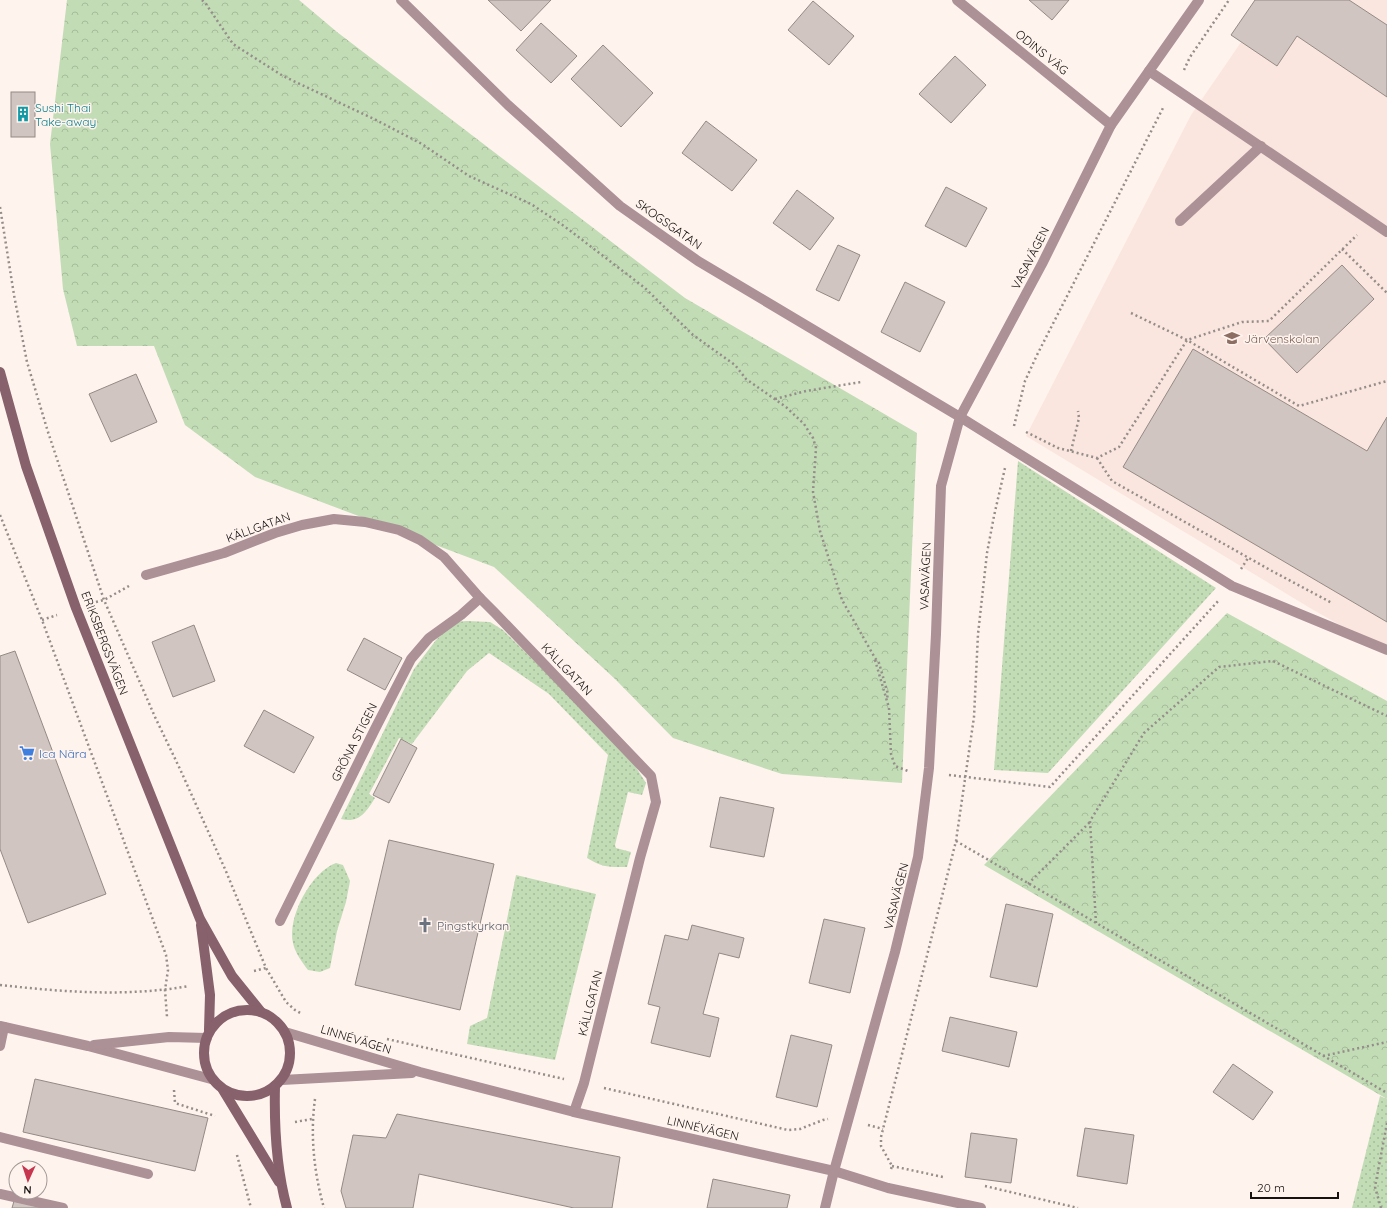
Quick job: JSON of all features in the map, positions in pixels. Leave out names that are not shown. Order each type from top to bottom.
[{"type":"main road","name":"ERIKSBERGSVÄGEN","points":[[0,372],[26,466],[76,608],[200,919],[232,976],[261,1012]]},
{"type":"main road","name":"ERIKSBERGSVÄGEN","points":[[200,919],[210,994],[208,1034]]},
{"type":"main road","points":[[281,1186],[223,1090],[211,1079],[207,1071],[203,1056],[204,1046],[208,1034],[219,1020],[231,1012],[246,1010],[261,1012],[275,1020],[285,1032],[290,1046],[289,1064],[278,1083],[274,1126],[281,1186],[288,1208]]},
{"type":"main road","points":[[223,1090],[237,1096],[244,1097],[258,1095],[278,1083]]},
{"type":"street","name":"SKOGSGATAN","points":[[401,0],[508,105],[620,206],[698,261],[1010,448],[1232,586],[1387,650]]},
{"type":"street","name":"ODINS VÄG","points":[[957,0],[1111,125]]},
{"type":"street","name":"VASAVÄGEN","points":[[825,1208],[895,952],[918,858],[929,772],[936,634],[941,486],[960,418],[1042,264],[1111,125],[1199,0]]},
{"type":"street","points":[[1149,71],[1387,232]]},
{"type":"street","points":[[1180,221],[1261,146]]},
{"type":"street","name":"KÄLLGATAN","points":[[146,575],[224,553],[275,533],[302,525],[334,519],[372,523],[399,530],[420,540],[444,557],[480,598],[651,776],[656,802],[640,858],[584,1083],[574,1112]]},
{"type":"street","name":"GRÖNA STIGEN","points":[[280,921],[374,729],[411,659],[429,638],[461,615],[480,598]]},
{"type":"street","points":[[0,1046],[2,1027],[88,1046],[211,1079]]},
{"type":"street","name":"LINNÉVÄGEN","points":[[285,1032],[420,1072],[574,1112],[834,1171],[888,1188],[981,1208]]},
{"type":"street","points":[[88,1046],[208,1034]]},
{"type":"street","name":"LINNÉVÄGEN","points":[[278,1083],[420,1072]]},
{"type":"street","points":[[0,1137],[148,1174]]},
{"type":"street","points":[[0,1194],[63,1208]]},
{"type":"path","points":[[202,0],[233,44],[283,76],[422,144],[469,176],[531,204],[564,226],[645,288],[693,335],[734,365],[746,379],[804,424],[813,438],[816,448],[813,492],[820,531],[842,600],[875,658],[889,708],[891,754],[895,766],[910,771],[1050,787],[1232,586]]},
{"type":"path","points":[[888,1188],[892,1166],[881,1146],[881,1137],[956,842],[974,717],[978,634],[987,553],[1025,381],[1153,125],[1190,57],[1229,0]]},
{"type":"path","points":[[0,207],[14,295],[27,362],[48,432],[104,600],[155,717],[222,862],[266,968],[286,1002],[295,1010],[306,1016]]},
{"type":"path","points":[[1014,426],[1058,448],[1097,458],[1119,447],[1187,340],[1242,322],[1269,321],[1358,233]]},
{"type":"path","points":[[1342,249],[1387,293]]},
{"type":"path","points":[[1131,313],[1187,340],[1299,406],[1387,381]]},
{"type":"path","points":[[775,400],[806,391],[864,382]]},
{"type":"path","points":[[1071,451],[1080,418],[1078,412]]},
{"type":"path","points":[[1097,458],[1112,481],[1272,571],[1338,606]]},
{"type":"path","points":[[0,514],[42,620],[166,955],[168,970],[165,990],[169,1037]]},
{"type":"path","points":[[104,600],[146,575]]},
{"type":"path","points":[[1028,884],[1090,821],[1144,733],[1219,666],[1273,661],[1387,716]]},
{"type":"path","points":[[1090,821],[1096,923]]},
{"type":"path","points":[[956,842],[1387,1093]]},
{"type":"path","points":[[0,985],[36,989],[95,992],[142,992],[165,990]]},
{"type":"path","points":[[383,1038],[788,1130],[800,1129],[823,1120],[833,1119]]},
{"type":"path","points":[[1323,1056],[1387,1042]]},
{"type":"path","points":[[175,1103],[215,1116],[220,1121]]},
{"type":"path","points":[[312,1119],[317,1184],[324,1208]]},
{"type":"path","points":[[1381,1208],[1375,1187],[1387,1123]]},
{"type":"path","points":[[236,1151],[251,1208]]},
{"type":"shaded area","name":"Järvenskolan","points":[[1270,0],[1387,0],[1387,652],[1310,608],[1026,436],[1191,115]]},
{"type":"green space","points":[[67,0],[299,0],[337,32],[685,298],[917,433],[902,783],[782,774],[673,738],[615,679],[494,567],[255,477],[185,425],[154,346],[77,346],[63,289],[50,144]]},
{"type":"green space","points":[[1018,461],[1216,588],[1048,773],[994,770]]},
{"type":"green space","points":[[1227,613],[1387,701],[1387,1099],[984,865]]},
{"type":"green space","points":[[454,622],[490,622],[503,630],[630,758],[646,783],[642,795],[628,792],[615,845],[616,848],[631,852],[627,867],[606,866],[598,864],[587,858],[608,755],[549,694],[489,653],[467,671],[412,744],[399,738],[369,794],[375,798],[365,812],[353,820],[341,819],[414,669],[436,640]]},
{"type":"green space","points":[[336,863],[343,865],[350,881],[346,902],[337,931],[330,968],[320,972],[308,970],[295,950],[293,943],[292,932],[297,909],[310,885],[327,868]]},
{"type":"green space","points":[[516,875],[596,894],[555,1060],[467,1044],[470,1026],[487,1018]]},
{"type":"green space","points":[[1380,1096],[1387,1099],[1387,1208],[1352,1208]]},
{"type":"building","points":[[488,0],[551,0],[521,31]]},
{"type":"building","points":[[1029,0],[1069,0],[1052,20]]},
{"type":"building","points":[[1255,0],[1349,0],[1387,25],[1387,97],[1297,36],[1277,66],[1231,35]]},
{"type":"building","points":[[813,1],[854,36],[829,65],[788,30]]},
{"type":"building","points":[[541,23],[577,56],[551,83],[516,50]]},
{"type":"building","points":[[603,45],[653,93],[621,127],[571,79]]},
{"type":"building","points":[[955,56],[986,85],[951,123],[919,94]]},
{"type":"building","name":"Sushi Thai Take-away","points":[[11,92],[35,92],[35,137],[11,137]]},
{"type":"building","points":[[706,121],[757,160],[732,191],[682,153]]},
{"type":"building","points":[[946,187],[987,208],[966,247],[925,226]]},
{"type":"building","points":[[797,190],[834,218],[810,250],[773,223]]},
{"type":"building","points":[[838,245],[860,255],[839,301],[816,290]]},
{"type":"building","points":[[1342,265],[1374,299],[1297,373],[1264,339]]},
{"type":"building","points":[[905,282],[945,302],[920,352],[881,332]]},
{"type":"building","points":[[1193,349],[1367,451],[1387,417],[1387,622],[1123,467]]},
{"type":"building","points":[[136,374],[157,422],[111,442],[89,394]]},
{"type":"building","points":[[194,625],[215,681],[173,697],[152,642]]},
{"type":"building","points":[[364,638],[402,658],[385,690],[347,670]]},
{"type":"building","name":"Ica Nära","points":[[15,651],[106,894],[28,923],[0,849],[0,656]]},
{"type":"building","points":[[264,710],[314,737],[294,773],[244,746]]},
{"type":"building","points":[[401,739],[417,748],[389,803],[373,795]]},
{"type":"building","points":[[720,797],[774,808],[764,857],[710,847]]},
{"type":"building","name":"Pingstkyrkan","points":[[389,840],[494,864],[460,1010],[355,985]]},
{"type":"building","points":[[1006,904],[1053,914],[1037,987],[990,977]]},
{"type":"building","points":[[824,919],[865,928],[850,993],[809,983]]},
{"type":"building","points":[[692,925],[744,938],[739,958],[719,953],[703,1014],[719,1018],[710,1057],[651,1043],[660,1007],[648,1004],[665,935],[688,940]]},
{"type":"building","points":[[950,1017],[1017,1032],[1009,1067],[942,1051]]},
{"type":"building","points":[[791,1035],[832,1045],[817,1107],[776,1097]]},
{"type":"building","points":[[1233,1064],[1273,1092],[1253,1120],[1213,1092]]},
{"type":"building","points":[[35,1079],[208,1118],[195,1171],[23,1132]]},
{"type":"building","points":[[397,1114],[620,1157],[612,1208],[574,1208],[419,1174],[413,1208],[346,1208],[341,1191],[353,1135],[386,1138]]},
{"type":"building","points":[[1085,1128],[1134,1135],[1127,1184],[1077,1176]]},
{"type":"building","points":[[971,1133],[1017,1139],[1011,1183],[965,1177]]},
{"type":"building","points":[[713,1179],[790,1195],[787,1208],[707,1208]]},
{"type":"building","points":[[14,1201],[45,1208],[12,1208]]},
{"type":"place","name":"Sushi Thai Take-away","points":[[23,114]]},
{"type":"place","name":"Järvenskolan","points":[[1232,338]]},
{"type":"place","name":"Ica Nära","points":[[27,753]]},
{"type":"place","name":"Pingstkyrkan","points":[[425,925]]}]
